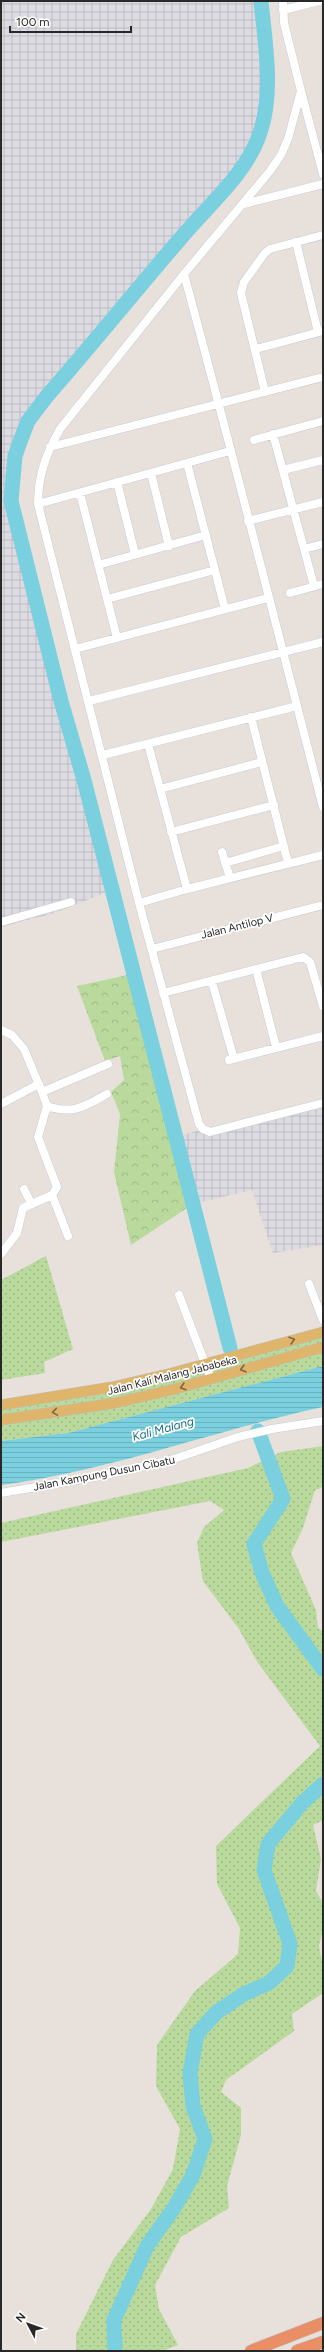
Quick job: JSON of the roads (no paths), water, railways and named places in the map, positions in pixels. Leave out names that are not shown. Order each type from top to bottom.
[{"type":"highway","points":[[251,2351],[323,2323]]},
{"type":"highway","points":[[267,2351],[323,2331]]},
{"type":"highway","points":[[297,2351],[323,2342]]},
{"type":"main road","name":"Jalan Kali Malang Jababeka","points":[[1,1404],[112,1387],[210,1363],[323,1332]]},
{"type":"main road","name":"Jalan Kali Malang Jababeka","points":[[1,1420],[115,1403],[323,1347]]},
{"type":"street","points":[[283,1],[284,23],[323,174]]},
{"type":"street","points":[[283,10],[319,1]]},
{"type":"street","points":[[301,91],[288,139],[281,154],[270,171],[184,274],[60,429],[50,447],[40,471],[38,504],[103,755],[139,903],[199,1124],[203,1129],[210,1132],[323,1103]]},
{"type":"street","points":[[244,204],[323,184]]},
{"type":"street","points":[[265,392],[256,349],[241,293],[242,287],[265,253],[270,250],[323,235]]},
{"type":"street","points":[[256,349],[320,331],[296,242]]},
{"type":"street","points":[[184,274],[268,598],[285,652],[297,706],[320,781],[323,807]]},
{"type":"street","points":[[50,447],[323,378]]},
{"type":"street","points":[[254,440],[323,421]]},
{"type":"street","points":[[274,434],[314,586]]},
{"type":"street","points":[[38,504],[230,451]]},
{"type":"street","points":[[283,470],[323,460]]},
{"type":"street","points":[[187,463],[225,609]]},
{"type":"street","points":[[151,473],[169,546]]},
{"type":"street","points":[[117,482],[135,554]]},
{"type":"street","points":[[80,493],[117,638]]},
{"type":"street","points":[[248,521],[323,502]]},
{"type":"street","points":[[98,565],[206,535]]},
{"type":"street","points":[[304,549],[323,544]]},
{"type":"street","points":[[107,599],[215,570]]},
{"type":"street","points":[[290,593],[323,584]]},
{"type":"street","points":[[75,649],[268,598]]},
{"type":"street","points":[[88,701],[323,642]]},
{"type":"street","points":[[103,755],[297,706]]},
{"type":"street","points":[[251,717],[288,863]]},
{"type":"street","points":[[148,744],[186,889]]},
{"type":"street","points":[[160,789],[262,762]]},
{"type":"street","points":[[171,832],[274,805]]},
{"type":"street","points":[[225,863],[284,846]]},
{"type":"street","points":[[222,852],[230,878]]},
{"type":"street","points":[[139,903],[186,889],[323,855]]},
{"type":"street","points":[[1,922],[71,902]]},
{"type":"street","name":"Jalan Antilop V","points":[[152,949],[323,904]]},
{"type":"street","points":[[163,993],[212,982],[256,969],[306,957],[310,962],[323,1006]]},
{"type":"street","points":[[256,969],[276,1047]]},
{"type":"street","points":[[212,982],[231,1060],[276,1047],[323,1036]]},
{"type":"street","points":[[1,1030],[12,1035],[24,1049],[42,1092],[47,1106],[38,1137],[56,1182],[56,1190],[52,1195],[31,1203],[20,1212],[16,1233],[1,1254]]},
{"type":"street","points":[[42,1092],[108,1064]]},
{"type":"street","points":[[1,1104],[39,1084]]},
{"type":"street","points":[[47,1106],[60,1111],[69,1111],[78,1109],[107,1094]]},
{"type":"street","points":[[24,1189],[31,1203]]},
{"type":"street","points":[[52,1195],[68,1236]]},
{"type":"street","points":[[309,1284],[323,1320]]},
{"type":"street","points":[[179,1295],[216,1377]]},
{"type":"street","name":"Jalan Kampung Dusun Cibatu","points":[[1,1493],[106,1475],[174,1459],[238,1438],[272,1429],[323,1421]]},
{"type":"water","name":"Kali Malang","points":[[323,1366],[323,1407],[283,1416],[82,1470],[42,1479],[1,1485],[1,1441],[68,1433]]},
{"type":"waterway","points":[[230,1348],[84,780],[61,701],[11,501],[15,456],[28,421],[47,396],[163,259],[236,176],[254,148],[264,117],[268,84],[261,1]]},
{"type":"waterway","points":[[258,1431],[283,1499],[254,1544],[262,1573],[277,1606],[323,1669]]},
{"type":"waterway","points":[[115,2351],[114,2320],[147,2246],[174,2208],[193,2175],[205,2139],[193,2106],[190,2073],[197,2034],[217,2012],[244,1994],[269,1983],[287,1966],[290,1944],[264,1870],[268,1844],[302,1803],[323,1784]]}]
